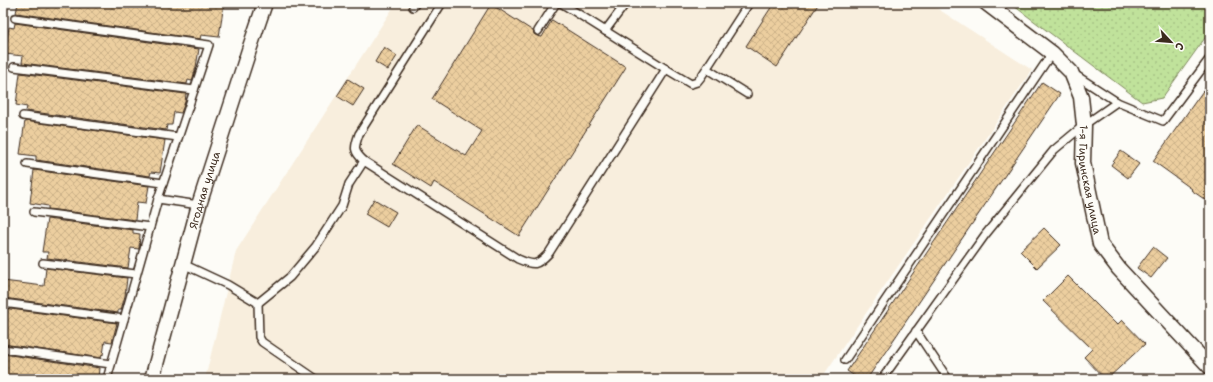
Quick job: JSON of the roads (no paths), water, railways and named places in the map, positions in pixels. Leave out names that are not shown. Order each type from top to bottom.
[{"type":"street","name":"Ягодная улица","points":[[152,379],[199,205],[265,3]]},
{"type":"street","points":[[986,3],[1052,53],[1071,72]]},
{"type":"street","name":"1-я Гиринская улица","points":[[1071,72],[1081,97],[1084,125],[1083,163],[1100,244],[1119,269],[1210,367]]},
{"type":"lane","points":[[442,3],[359,134],[355,144],[356,154],[364,161],[518,259],[530,265],[541,262],[549,253],[666,69]]},
{"type":"lane","points":[[538,31],[556,3]]},
{"type":"lane","points":[[561,3],[691,84],[697,82],[707,69],[749,3]]},
{"type":"lane","points":[[605,31],[626,3]]},
{"type":"lane","points":[[15,18],[209,45],[158,199],[107,379]]},
{"type":"lane","points":[[845,360],[1052,53]]},
{"type":"lane","points":[[1071,72],[1117,102],[1164,121],[1210,58]]},
{"type":"lane","points":[[14,67],[194,90]]},
{"type":"lane","points":[[707,69],[747,94]]},
{"type":"lane","points":[[882,379],[985,235],[1054,150],[1084,125],[1117,102]]},
{"type":"lane","points":[[23,116],[178,137]]},
{"type":"lane","points":[[258,303],[290,277],[316,246],[342,206],[349,184],[364,161]]},
{"type":"lane","points":[[27,164],[163,183]]},
{"type":"lane","points":[[158,199],[199,205]]},
{"type":"lane","points":[[34,212],[150,227]]},
{"type":"lane","points":[[43,263],[136,274]]},
{"type":"lane","points":[[183,264],[228,285],[258,303]]},
{"type":"lane","points":[[3,303],[124,319]]},
{"type":"lane","points":[[258,303],[259,337],[262,342],[316,379]]},
{"type":"lane","points":[[916,331],[948,379]]},
{"type":"lane","points":[[3,350],[112,364]]}]
